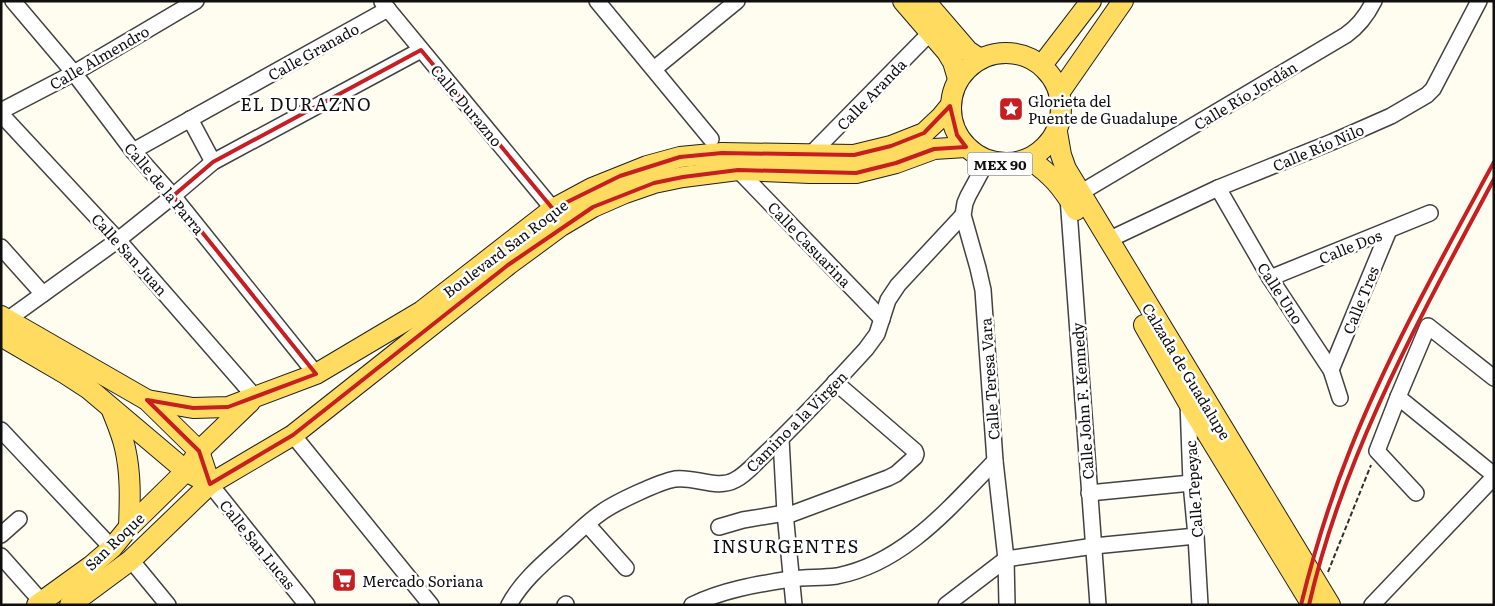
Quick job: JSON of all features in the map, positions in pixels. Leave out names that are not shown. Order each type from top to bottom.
[{"type":"main road","points":[[903,1],[947,52],[953,62],[958,79]]},
{"type":"main road","points":[[925,1],[968,51],[980,59]]},
{"type":"main road","points":[[1042,66],[1091,1]]},
{"type":"main road","points":[[1060,93],[1123,1]]},
{"type":"main road","name":"MEX 90","points":[[995,53],[1012,53],[1028,57],[1042,66],[1053,78],[1060,93],[1061,113],[1057,132],[1045,148],[1029,159],[1001,164],[987,161],[966,147],[957,135],[952,121],[950,106],[952,92],[958,79],[968,67],[980,59],[995,53]]},
{"type":"main road","name":"Boulevard San Roque","points":[[186,471],[199,451],[255,397],[316,374],[422,311],[553,208],[592,188],[647,166],[680,157],[722,153],[854,155],[891,146],[924,133],[950,106]]},
{"type":"main road","name":"Calzada de Guadalupe","points":[[1057,132],[1061,155],[1074,195],[1096,240],[1188,402],[1321,600]]},
{"type":"main road","name":"Boulevard San Roque","points":[[210,484],[293,435],[508,265],[561,226],[593,207],[654,183],[683,176],[738,170],[856,173],[896,164],[934,149],[966,147]]},
{"type":"main road","name":"Calzada de Guadalupe","points":[[1029,159],[1074,195],[1108,240],[1321,600]]},
{"type":"main road","points":[[3,324],[147,400],[199,451],[210,484]]},
{"type":"main road","points":[[3,324],[66,374],[89,389],[186,471],[210,484]]},
{"type":"main road","points":[[147,400],[193,408],[228,407],[255,397]]},
{"type":"main road","points":[[110,406],[125,448],[129,470],[129,527]]},
{"type":"main road","name":"San Roque","points":[[39,603],[91,566],[112,548],[129,527],[186,471]]},
{"type":"main road","name":"San Roque","points":[[70,605],[131,560],[210,484]]},
{"type":"street","name":"Calle de la Parra","points":[[13,1],[74,73],[133,151],[173,196],[316,374]]},
{"type":"street","name":"Calle Almendro","points":[[1,113],[74,73],[196,1]]},
{"type":"street","points":[[598,1],[711,139]]},
{"type":"street","points":[[654,69],[737,1]]},
{"type":"street","name":"Calle Río Nilo","points":[[1108,240],[1218,188],[1391,116],[1427,95],[1433,88],[1479,1]]},
{"type":"street","name":"Calle Río Jordán","points":[[1074,195],[1346,35],[1355,29],[1368,3]]},
{"type":"street","name":"Calle Durazno","points":[[385,5],[553,208]]},
{"type":"street","name":"Calle Granado","points":[[133,151],[385,5]]},
{"type":"street","name":"Calle Aranda","points":[[810,155],[931,32]]},
{"type":"street","points":[[3,324],[118,240],[213,162],[421,50]]},
{"type":"street","name":"Calle San Juan","points":[[1,113],[118,240],[255,397]]},
{"type":"street","points":[[190,119],[213,162]]},
{"type":"street","points":[[963,215],[964,203],[987,161]]},
{"type":"street","name":"Calle Casuarina","points":[[738,170],[882,319]]},
{"type":"street","name":"Calle Uno","points":[[1218,188],[1270,278],[1331,370],[1340,398]]},
{"type":"street","name":"Calle John F. Kennedy","points":[[1074,195],[1089,493],[1098,605]]},
{"type":"street","name":"Calle Dos","points":[[1270,278],[1430,214]]},
{"type":"street","name":"Camino a la Virgen","points":[[509,605],[514,594],[533,574],[604,510],[649,488],[675,479],[724,483],[733,481],[748,470],[781,440],[866,349],[877,334],[888,300],[898,285],[963,215]]},
{"type":"street","name":"Calle Teresa Vara","points":[[963,215],[983,290],[995,461],[1006,559],[1007,605]]},
{"type":"street","name":"Calle Tres","points":[[1331,370],[1390,230]]},
{"type":"street","points":[[1,247],[43,294]]},
{"type":"street","points":[[1416,493],[1377,451],[1428,326],[1494,378]]},
{"type":"street","name":"Calle Tepeyac","points":[[1189,374],[1190,483],[1196,536],[1200,605]]},
{"type":"street","points":[[720,527],[743,520],[785,515],[888,478],[896,474],[915,457],[915,451],[835,382]]},
{"type":"street","points":[[1372,605],[1494,476],[1398,397]]},
{"type":"street","points":[[1,430],[112,548]]},
{"type":"street","points":[[293,435],[431,605]]},
{"type":"street","points":[[781,440],[785,515],[794,605]]},
{"type":"street","points":[[692,605],[704,599],[736,590],[792,579],[836,576],[855,571],[879,561],[926,530],[995,461]]},
{"type":"street","points":[[1089,493],[1190,483]]},
{"type":"street","name":"Calle San Lucas","points":[[210,484],[307,605]]},
{"type":"street","points":[[1,535],[19,519]]},
{"type":"street","points":[[587,524],[626,568]]},
{"type":"street","points":[[946,605],[1006,559],[1094,546],[1196,536]]},
{"type":"street","points":[[1,556],[39,603]]},
{"type":"street","points":[[131,560],[168,605]]},
{"type":"path","points":[[1321,600],[1377,451]]},
{"type":"highlighted area","points":[[421,50],[553,209],[620,176],[680,157],[722,153],[854,155],[891,146],[924,133],[950,106],[957,135],[966,147],[934,149],[896,163],[856,173],[738,170],[683,177],[654,183],[593,207],[508,265],[293,435],[210,484],[199,451],[147,400],[193,408],[228,407],[316,374],[173,196],[213,162]]},
{"type":"railway","points":[[1301,605],[1329,507],[1382,376],[1494,162]]},
{"type":"railway","points":[[1309,605],[1324,548],[1342,493],[1387,386],[1439,282],[1494,179]]},
{"type":"place","name":"Glorieta del Puente de Guadalupe","points":[[1011,109]]},
{"type":"place","name":"Mercado Soriana","points":[[344,580]]},
{"type":"district","name":"EL DURAZNO","points":[[306,103]]},
{"type":"district","name":"INSURGENTES","points":[[786,545]]}]
